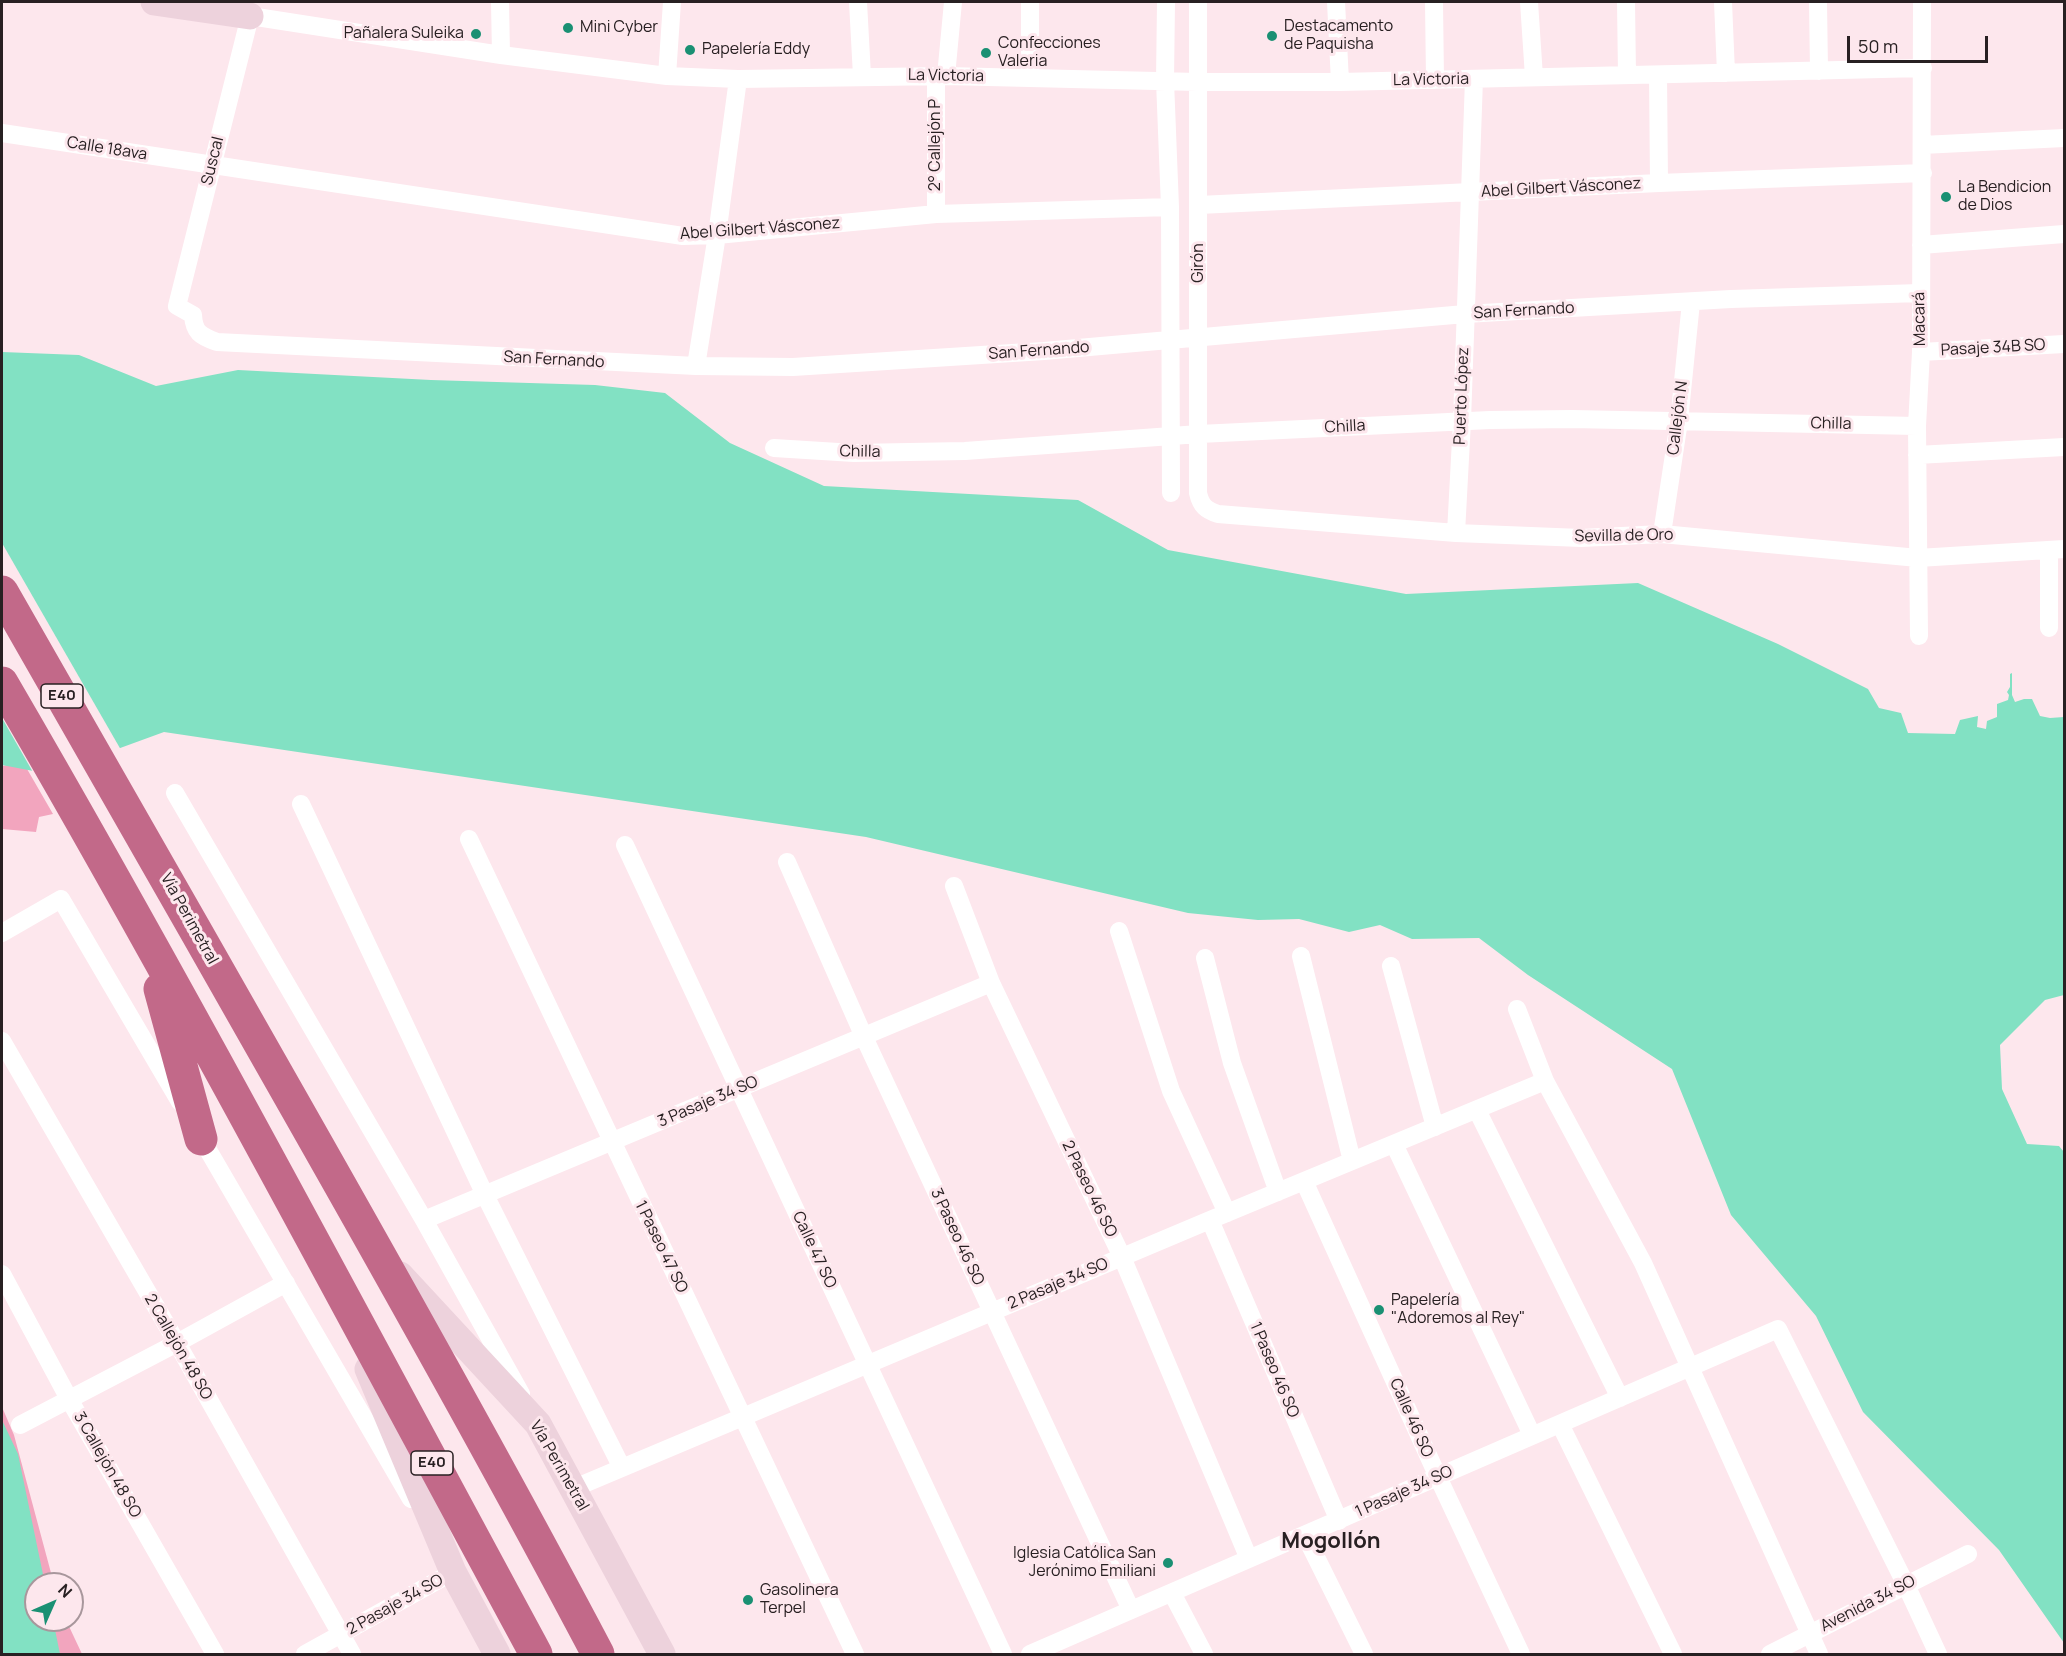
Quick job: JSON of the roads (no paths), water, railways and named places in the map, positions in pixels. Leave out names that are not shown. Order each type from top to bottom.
[{"type":"highway","name":"Vía Perimetral","points":[[2,591],[375,1247],[517,1501],[598,1654]]},
{"type":"highway","name":"E40","points":[[2,683],[87,830],[536,1654]]},
{"type":"highway","points":[[145,936],[201,1139]]},
{"type":"street","name":"La Victoria","points":[[154,2],[252,6],[501,55],[667,76],[738,79],[941,76],[1198,82],[1340,82],[1923,68]]},
{"type":"street","points":[[500,2],[501,55]]},
{"type":"street","points":[[667,76],[672,2]]},
{"type":"street","points":[[858,2],[862,76]]},
{"type":"street","name":"2° Callejón P","points":[[936,214],[941,76],[953,2]]},
{"type":"street","points":[[1030,2],[1030,78]]},
{"type":"street","name":"Girón","points":[[1166,2],[1165,81],[1170,207],[1171,493]]},
{"type":"street","name":"Girón","points":[[1198,2],[1198,494],[1204,507],[1218,514]]},
{"type":"street","points":[[1336,2],[1340,82]]},
{"type":"street","points":[[1434,2],[1435,80]]},
{"type":"street","points":[[1529,2],[1534,77]]},
{"type":"street","points":[[1626,2],[1627,75]]},
{"type":"street","points":[[1723,2],[1726,73]]},
{"type":"street","points":[[1818,2],[1819,71]]},
{"type":"street","name":"Macará","points":[[1919,636],[1917,426],[1921,352],[1922,2]]},
{"type":"street","name":"Suscal","points":[[177,306],[252,6]]},
{"type":"street","points":[[1658,75],[1659,183]]},
{"type":"street","points":[[696,366],[717,235],[738,79]]},
{"type":"street","name":"Puerto López","points":[[1456,533],[1474,79]]},
{"type":"street","name":"Calle 18ava","points":[[2,133],[212,165]]},
{"type":"street","points":[[1922,145],[2064,138]]},
{"type":"street","name":"Abel Gilbert Vásconez","points":[[212,165],[683,236],[717,235],[936,214],[1170,207]]},
{"type":"street","name":"Abel Gilbert Vásconez","points":[[1198,205],[1923,173]]},
{"type":"street","points":[[1921,245],[2064,234]]},
{"type":"street","name":"San Fernando","points":[[177,306],[193,315],[194,327],[198,333],[217,342],[696,366],[793,367],[1199,339],[1465,314],[1920,293]]},
{"type":"street","name":"Callejón N","points":[[1662,534],[1679,421],[1691,302]]},
{"type":"street","name":"Pasaje 34B SO","points":[[1921,352],[2064,344]]},
{"type":"street","name":"Chilla","points":[[774,448],[854,453],[965,451],[1199,434],[1462,421],[1679,421],[1917,426]]},
{"type":"street","points":[[1917,455],[2064,447]]},
{"type":"street","name":"Sevilla de Oro","points":[[1218,514],[1456,533],[1581,538],[1662,534],[1918,558],[2057,549]]},
{"type":"street","points":[[2049,628],[2057,549]]},
{"type":"street","points":[[175,793],[424,1220],[538,1424]]},
{"type":"street","points":[[301,804],[485,1195],[622,1468]]},
{"type":"street","name":"1 Paseo 47 SO","points":[[469,839],[855,1654]]},
{"type":"street","name":"Calle 47 SO","points":[[625,845],[1004,1654]]},
{"type":"street","name":"3 Paseo 46 SO","points":[[787,862],[864,1037],[1131,1610]]},
{"type":"street","name":"2 Paseo 46 SO","points":[[954,886],[991,983],[1122,1257],[1249,1559]]},
{"type":"street","points":[[2,933],[61,899],[453,1572]]},
{"type":"street","points":[[1119,931],[1171,1091],[1227,1213]]},
{"type":"street","points":[[1300,956],[1352,1161]]},
{"type":"street","points":[[1204,958],[1232,1063],[1278,1192]]},
{"type":"street","points":[[1391,966],[1435,1127]]},
{"type":"street","name":"3 Pasaje 34 SO","points":[[424,1220],[991,983]]},
{"type":"street","points":[[1517,1009],[1545,1082],[1644,1263],[1819,1654]]},
{"type":"street","name":"2 Callejón 48 SO","points":[[2,1041],[177,1343],[352,1654]]},
{"type":"street","name":"2 Pasaje 34 SO","points":[[572,1489],[1210,1220],[1545,1082]]},
{"type":"street","points":[[1477,1110],[1620,1398]]},
{"type":"street","points":[[1394,1144],[1532,1435]]},
{"type":"street","name":"Calle 46 SO","points":[[1304,1181],[1521,1654]]},
{"type":"street","name":"1 Paseo 46 SO","points":[[1210,1220],[1339,1521]]},
{"type":"street","name":"Vía Perimetral","points":[[375,1247],[538,1424],[662,1654]]},
{"type":"street","name":"E40","points":[[329,1271],[453,1572],[497,1654]]},
{"type":"street","name":"3 Callejón 48 SO","points":[[2,1274],[69,1399],[215,1654]]},
{"type":"street","points":[[20,1425],[286,1283]]},
{"type":"street","name":"1 Pasaje 34 SO","points":[[1030,1654],[1049,1651],[1131,1610],[1778,1329],[1906,1584]]},
{"type":"street","points":[[1560,1424],[1673,1654]]},
{"type":"street","points":[[1305,1535],[1364,1654]]},
{"type":"street","name":"Avenida 34 SO","points":[[1770,1654],[1968,1554]]},
{"type":"street","name":"2 Pasaje 34 SO","points":[[305,1654],[453,1572]]},
{"type":"street","points":[[1906,1584],[1938,1654]]},
{"type":"street","points":[[1172,1593],[1204,1654]]},
{"type":"place","name":"Mini Cyber","points":[[568,28]]},
{"type":"place","name":"Pañalera Suleika","points":[[476,34]]},
{"type":"place","name":"Destacamento de Paquisha","points":[[1272,36]]},
{"type":"place","name":"Papelería Eddy","points":[[690,50]]},
{"type":"place","name":"Confecciones Valeria","points":[[986,53]]},
{"type":"place","name":"La Bendicion de Dios","points":[[1946,197]]},
{"type":"place","name":"Papelería \"Adoremos al Rey\"","points":[[1379,1310]]},
{"type":"place","name":"Iglesia Católica San Jerónimo Emiliani","points":[[1168,1563]]},
{"type":"place","name":"Gasolinera Terpel","points":[[748,1600]]},
{"type":"district","name":"Mogollón","points":[[1331,1542]]}]
